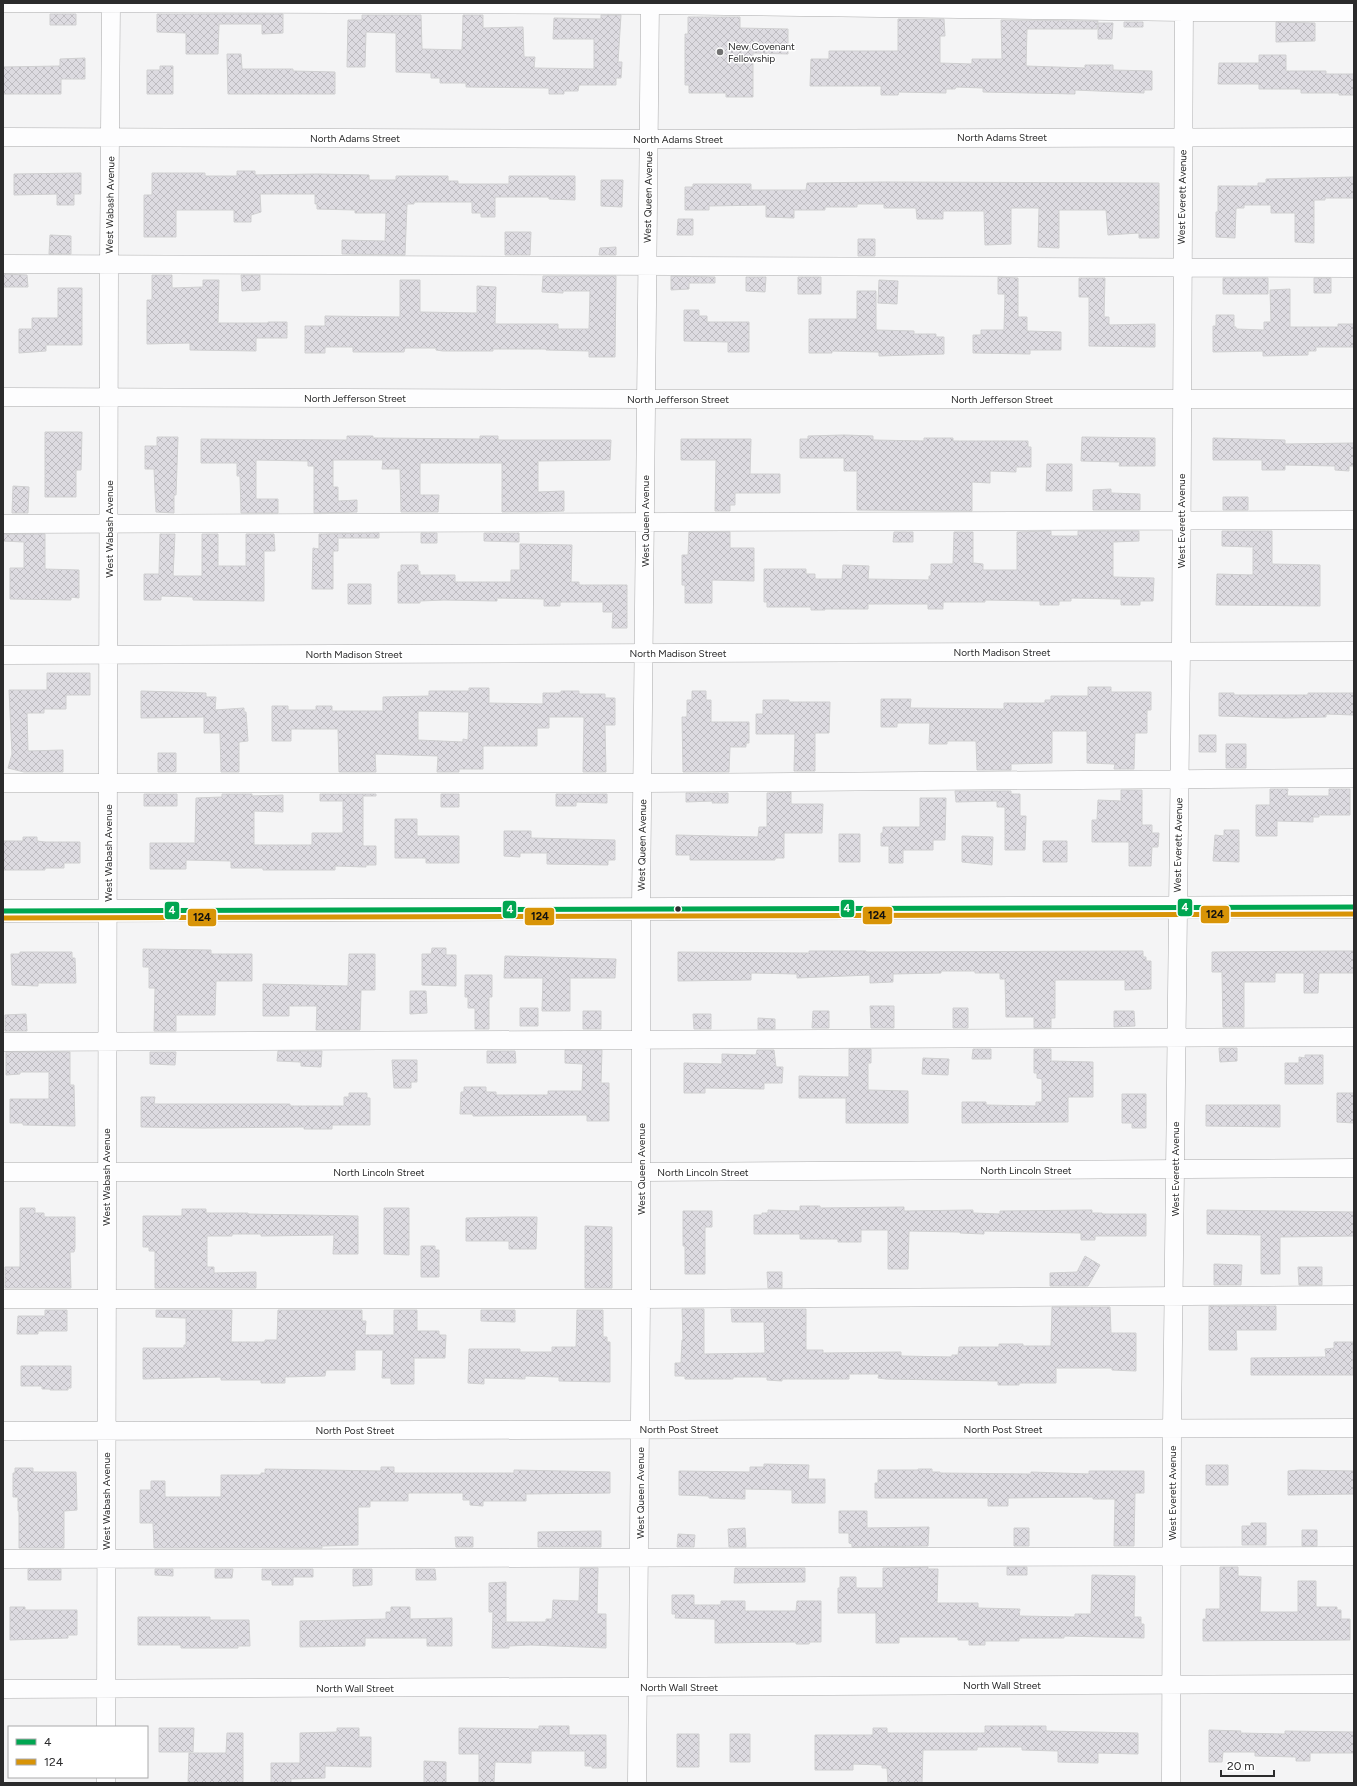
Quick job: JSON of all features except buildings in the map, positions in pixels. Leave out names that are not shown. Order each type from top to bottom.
[{"type":"main road","points":[[3,911],[1354,907]]},
{"type":"street","name":"West Wabash Avenue","points":[[106,1726],[106,1172],[109,782],[109,264],[111,3]]},
{"type":"street","points":[[3,4],[650,4],[1184,7],[1354,12]]},
{"type":"street","name":"West Queen Avenue","points":[[637,1783],[640,1559],[641,909],[650,4]]},
{"type":"street","name":"West Everett Avenue","points":[[1171,1783],[1172,1429],[1181,651],[1184,7]]},
{"type":"street","name":"North Adams Street","points":[[3,137],[110,136],[649,139],[1354,137]]},
{"type":"street","points":[[3,264],[1182,269],[1354,268]]},
{"type":"street","name":"North Jefferson Street","points":[[3,397],[1354,399]]},
{"type":"street","points":[[3,524],[1354,520]]},
{"type":"street","name":"North Madison Street","points":[[3,655],[1354,651]]},
{"type":"street","points":[[3,782],[642,783],[1354,778]]},
{"type":"street","points":[[3,1042],[1354,1037]]},
{"type":"street","name":"North Lincoln Street","points":[[3,1172],[641,1172],[1354,1168]]},
{"type":"street","points":[[3,1299],[641,1299],[1354,1295]]},
{"type":"street","name":"North Post Street","points":[[3,1431],[1354,1428]]},
{"type":"street","points":[[3,1559],[640,1559],[1354,1556]]},
{"type":"street","name":"North Wall Street","points":[[3,1689],[1354,1684]]},
{"type":"transit line","name":"4","points":[[3,911],[1354,907]]},
{"type":"transit line","name":"124","points":[[3,918],[1354,914]]},
{"type":"place","name":"New Covenant Fellowship","points":[[720,52]]}]
